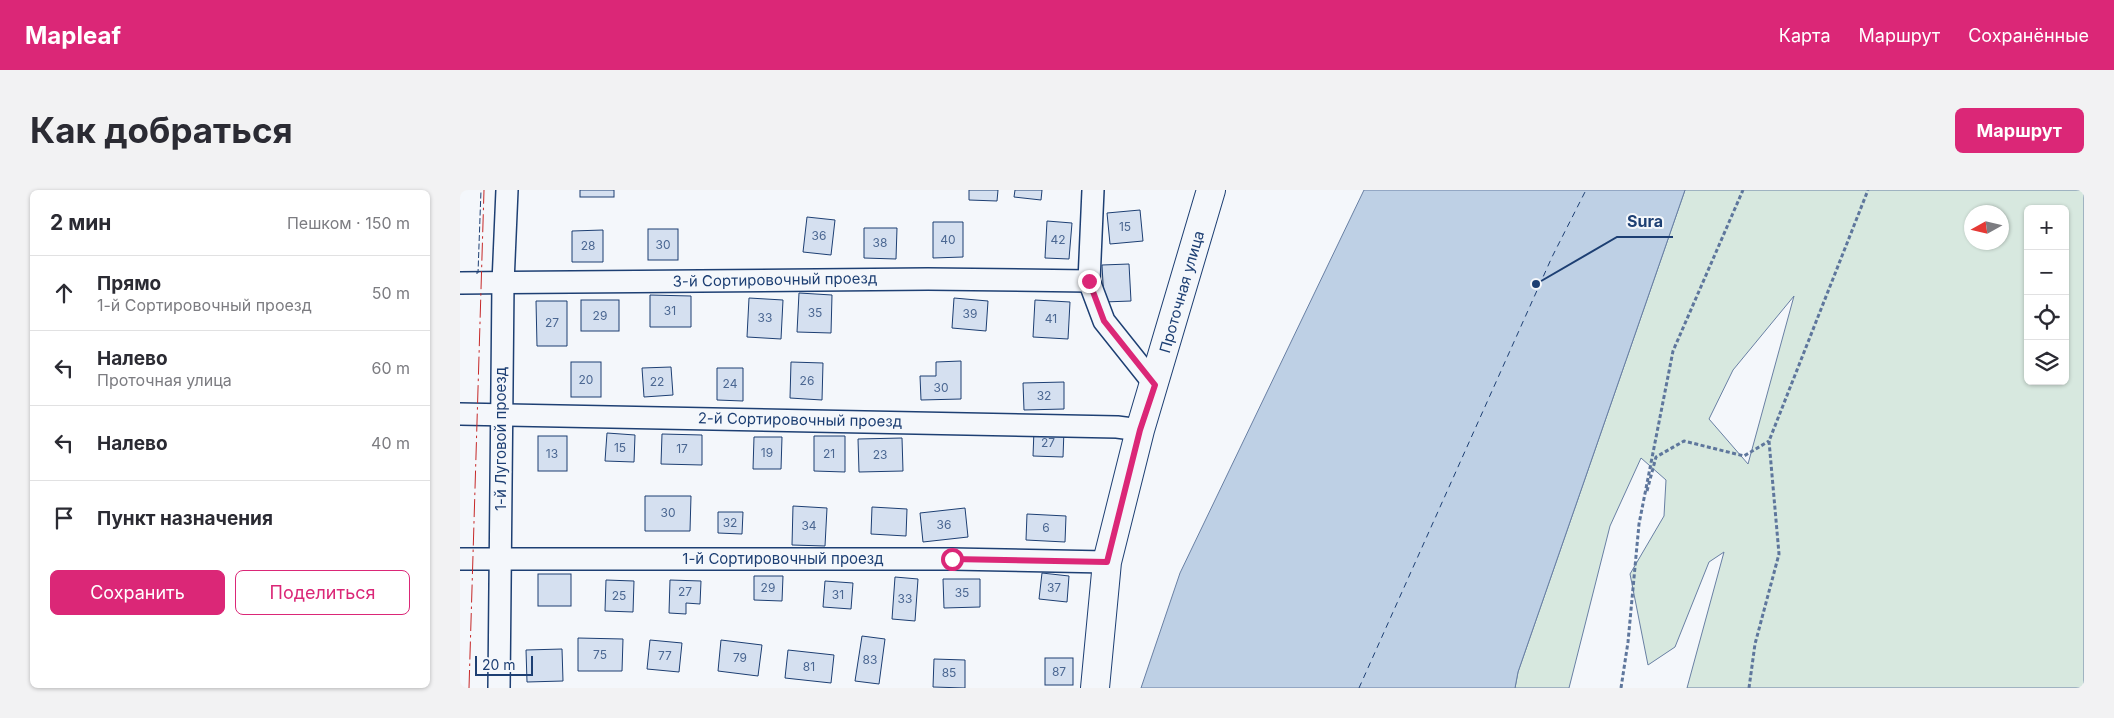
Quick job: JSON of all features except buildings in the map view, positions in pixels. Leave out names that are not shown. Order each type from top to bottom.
[{"type":"main road","name":"Проточная улица","points":[[1096,688],[1107,562],[1140,430],[1212,190]]},
{"type":"street","name":"1-й Луговой проезд","points":[[499,688],[502,283],[507,190]]},
{"type":"street","points":[[1093,190],[1089,281],[1104,321],[1155,385]]},
{"type":"street","name":"3-й Сортировочный проезд","points":[[460,283],[928,279],[1089,281]]},
{"type":"street","name":"2-й Сортировочный проезд","points":[[460,414],[1117,427],[1140,430]]},
{"type":"street","name":"1-й Сортировочный проезд","points":[[460,559],[952,559],[1107,562]]},
{"type":"path","points":[[1621,688],[1628,642],[1638,524],[1673,351],[1743,190]]},
{"type":"path","points":[[1750,688],[1755,644],[1780,554],[1769,440],[1868,190]]},
{"type":"path","points":[[1638,524],[1656,457],[1684,441],[1744,456],[1769,440]]},
{"type":"shaded area","points":[[1685,190],[2084,190],[2084,688],[1687,688],[1724,552],[1709,562],[1675,647],[1648,665],[1630,574],[1664,516],[1666,480],[1641,458],[1610,526],[1569,688],[1515,688],[1518,672]],"holes":[[[1794,296],[1748,464],[1709,419],[1733,370]]]},
{"type":"water","points":[[1364,190],[1685,190],[1518,672],[1515,688],[1141,688],[1180,573]]},
{"type":"ferry route","points":[[1359,688],[1552,257],[1586,190]]},
{"type":"fence","points":[[476,273],[478,273],[481,190]]},
{"type":"power","points":[[469,688],[484,190]]},
{"type":"place","name":"Sura","points":[[1536,284]]},
{"type":"route","points":[[952,559],[1107,562],[1140,430],[1155,385],[1104,321],[1089,281]]}]
